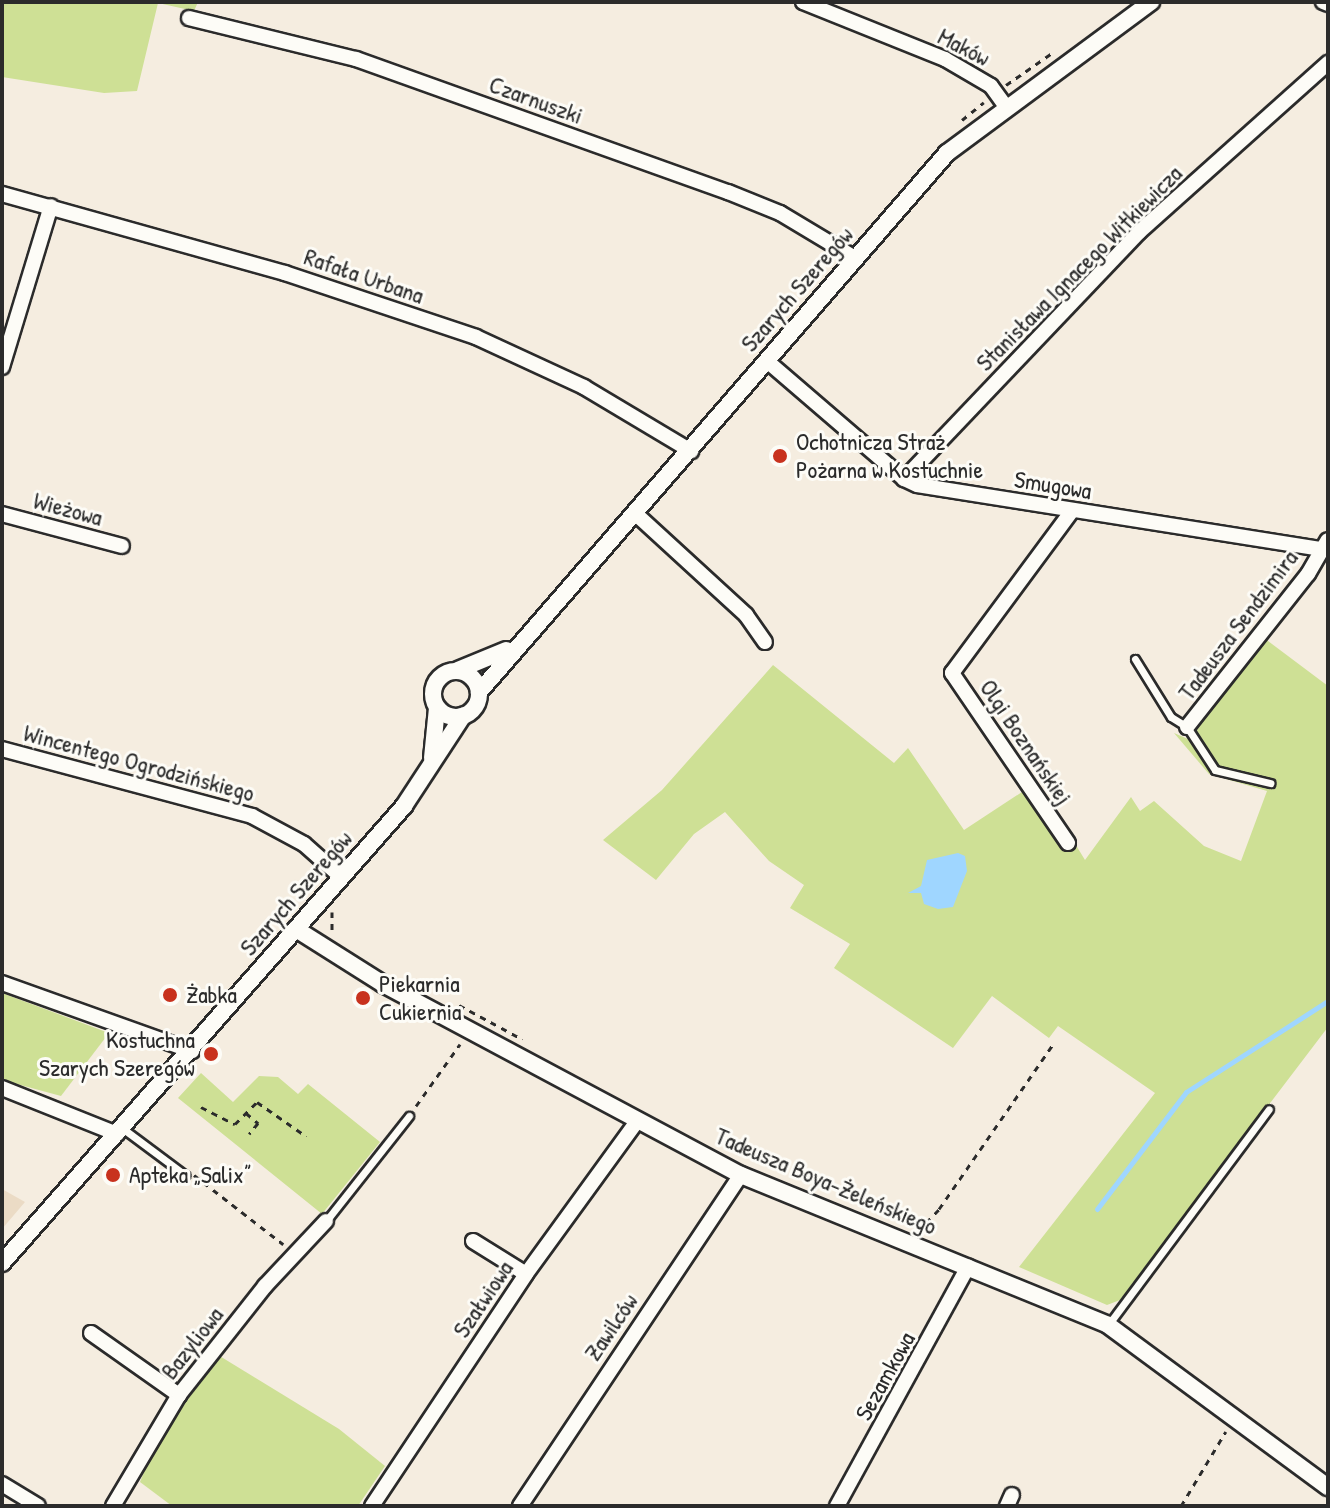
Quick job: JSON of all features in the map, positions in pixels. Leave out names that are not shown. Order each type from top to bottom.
[{"type":"street","name":"Maków","points":[[803,2],[945,59],[991,86],[1006,107]]},
{"type":"street","name":"Szarych Szeregów","points":[[479,692],[514,646],[637,515],[947,153],[1151,2]]},
{"type":"street","name":"Czarnuszki","points":[[189,18],[356,59],[728,192],[780,213],[855,258]]},
{"type":"street","name":"Stanisława Ignacego Witkiewicza","points":[[904,479],[1139,232],[1328,63]]},
{"type":"street","name":"Rafała Urbana","points":[[2,194],[285,273],[476,337],[584,387],[691,451]]},
{"type":"street","points":[[2,367],[51,206]]},
{"type":"street","name":"Smugowa","points":[[767,361],[904,479],[1072,511],[1326,546]]},
{"type":"street","name":"Olgi Boznańskiej","points":[[1068,843],[952,673],[1072,511]]},
{"type":"street","name":"Wieżowa","points":[[2,514],[122,546]]},
{"type":"street","points":[[637,515],[746,615],[765,642]]},
{"type":"street","name":"Tadeusza Sendzimira","points":[[1187,727],[1308,574],[1326,546]]},
{"type":"street","name":"Szarych Szeregów","points":[[458,670],[514,646]]},
{"type":"street","points":[[458,670],[473,677],[479,692],[475,707],[463,716],[449,716],[437,708],[433,694],[437,680],[458,670]]},
{"type":"street","name":"Szarych Szeregów","points":[[431,766],[437,708]]},
{"type":"street","name":"Szarych Szeregów","points":[[2,1263],[192,1051],[404,806],[463,716]]},
{"type":"street","name":"Wincentego Ogrodzińskiego","points":[[2,749],[252,816],[304,844],[341,877]]},
{"type":"street","name":"Tadeusza Boya-Żeleńskiego","points":[[296,929],[383,984],[741,1175],[1108,1325],[1328,1487]]},
{"type":"street","points":[[2,983],[192,1051]]},
{"type":"street","points":[[2,1088],[120,1131]]},
{"type":"street","name":"Szałwiowa","points":[[372,1506],[526,1274],[638,1120]]},
{"type":"street","name":"Zawilców","points":[[520,1506],[741,1175]]},
{"type":"street","name":"Bazyliowa","points":[[113,1506],[179,1395],[294,1255],[326,1221]]},
{"type":"street","points":[[473,1241],[526,1274]]},
{"type":"street","name":"Sezamkowa","points":[[839,1505],[968,1267]]},
{"type":"street","points":[[91,1333],[179,1395]]},
{"type":"street","points":[[2,1484],[38,1506]]},
{"type":"lane","points":[[1135,659],[1171,717],[1187,727],[1215,770],[1270,783]]},
{"type":"lane","points":[[1108,1325],[1269,1109]]},
{"type":"lane","points":[[326,1221],[409,1116]]},
{"type":"lane","points":[[120,1131],[185,1175]]},
{"type":"path","points":[[335,936],[329,923],[339,902]]},
{"type":"path","points":[[409,1116],[463,1040]]},
{"type":"path","points":[[905,1243],[939,1209],[1054,1043]]},
{"type":"path","points":[[201,1107],[235,1124],[257,1102],[306,1136]]},
{"type":"path","points":[[246,1113],[258,1123],[249,1134]]},
{"type":"path","points":[[185,1175],[196,1175],[294,1255]]},
{"type":"path","points":[[1181,1506],[1236,1419]]},
{"type":"shaded area","points":[[2,1189],[25,1202],[2,1229]]},
{"type":"green space","points":[[2,2],[198,2],[194,11],[158,3],[137,91],[104,93],[2,77]]},
{"type":"green space","points":[[1264,638],[1328,686],[1328,1027],[1120,1300],[1107,1305],[1019,1267],[1155,1093],[1058,1026],[1049,1038],[992,996],[953,1048],[834,968],[850,944],[790,908],[804,885],[769,861],[725,812],[694,834],[656,880],[603,840],[662,790],[773,665],[894,763],[908,748],[964,830],[1025,790],[1063,851],[1074,842],[1085,860],[1131,797],[1140,811],[1154,801],[1204,846],[1241,861],[1267,791],[1209,774],[1174,733],[1188,739]]},
{"type":"green space","points":[[2,993],[109,1033],[61,1096],[2,1080]]},
{"type":"green space","points":[[201,1073],[233,1102],[259,1076],[278,1077],[298,1094],[308,1084],[380,1142],[322,1214],[178,1098]]},
{"type":"green space","points":[[218,1355],[339,1429],[385,1466],[358,1506],[172,1506],[140,1482],[152,1452]]},
{"type":"water","points":[[958,853],[965,856],[967,871],[953,907],[938,909],[924,904],[921,893],[908,893],[921,886],[927,860]]},
{"type":"waterway","points":[[1097,1209],[1186,1092],[1328,1001]]},
{"type":"place","name":"Ochotnicza Straż Pożarna w Kostuchnie","points":[[780,456]]},
{"type":"place","name":"Żabka","points":[[170,995]]},
{"type":"place","name":"Piekarnia Cukiernia","points":[[363,998]]},
{"type":"place","name":"Kostuchna Szarych Szeregów","points":[[211,1054]]},
{"type":"place","name":"Apteka „Salix”","points":[[113,1175]]}]
